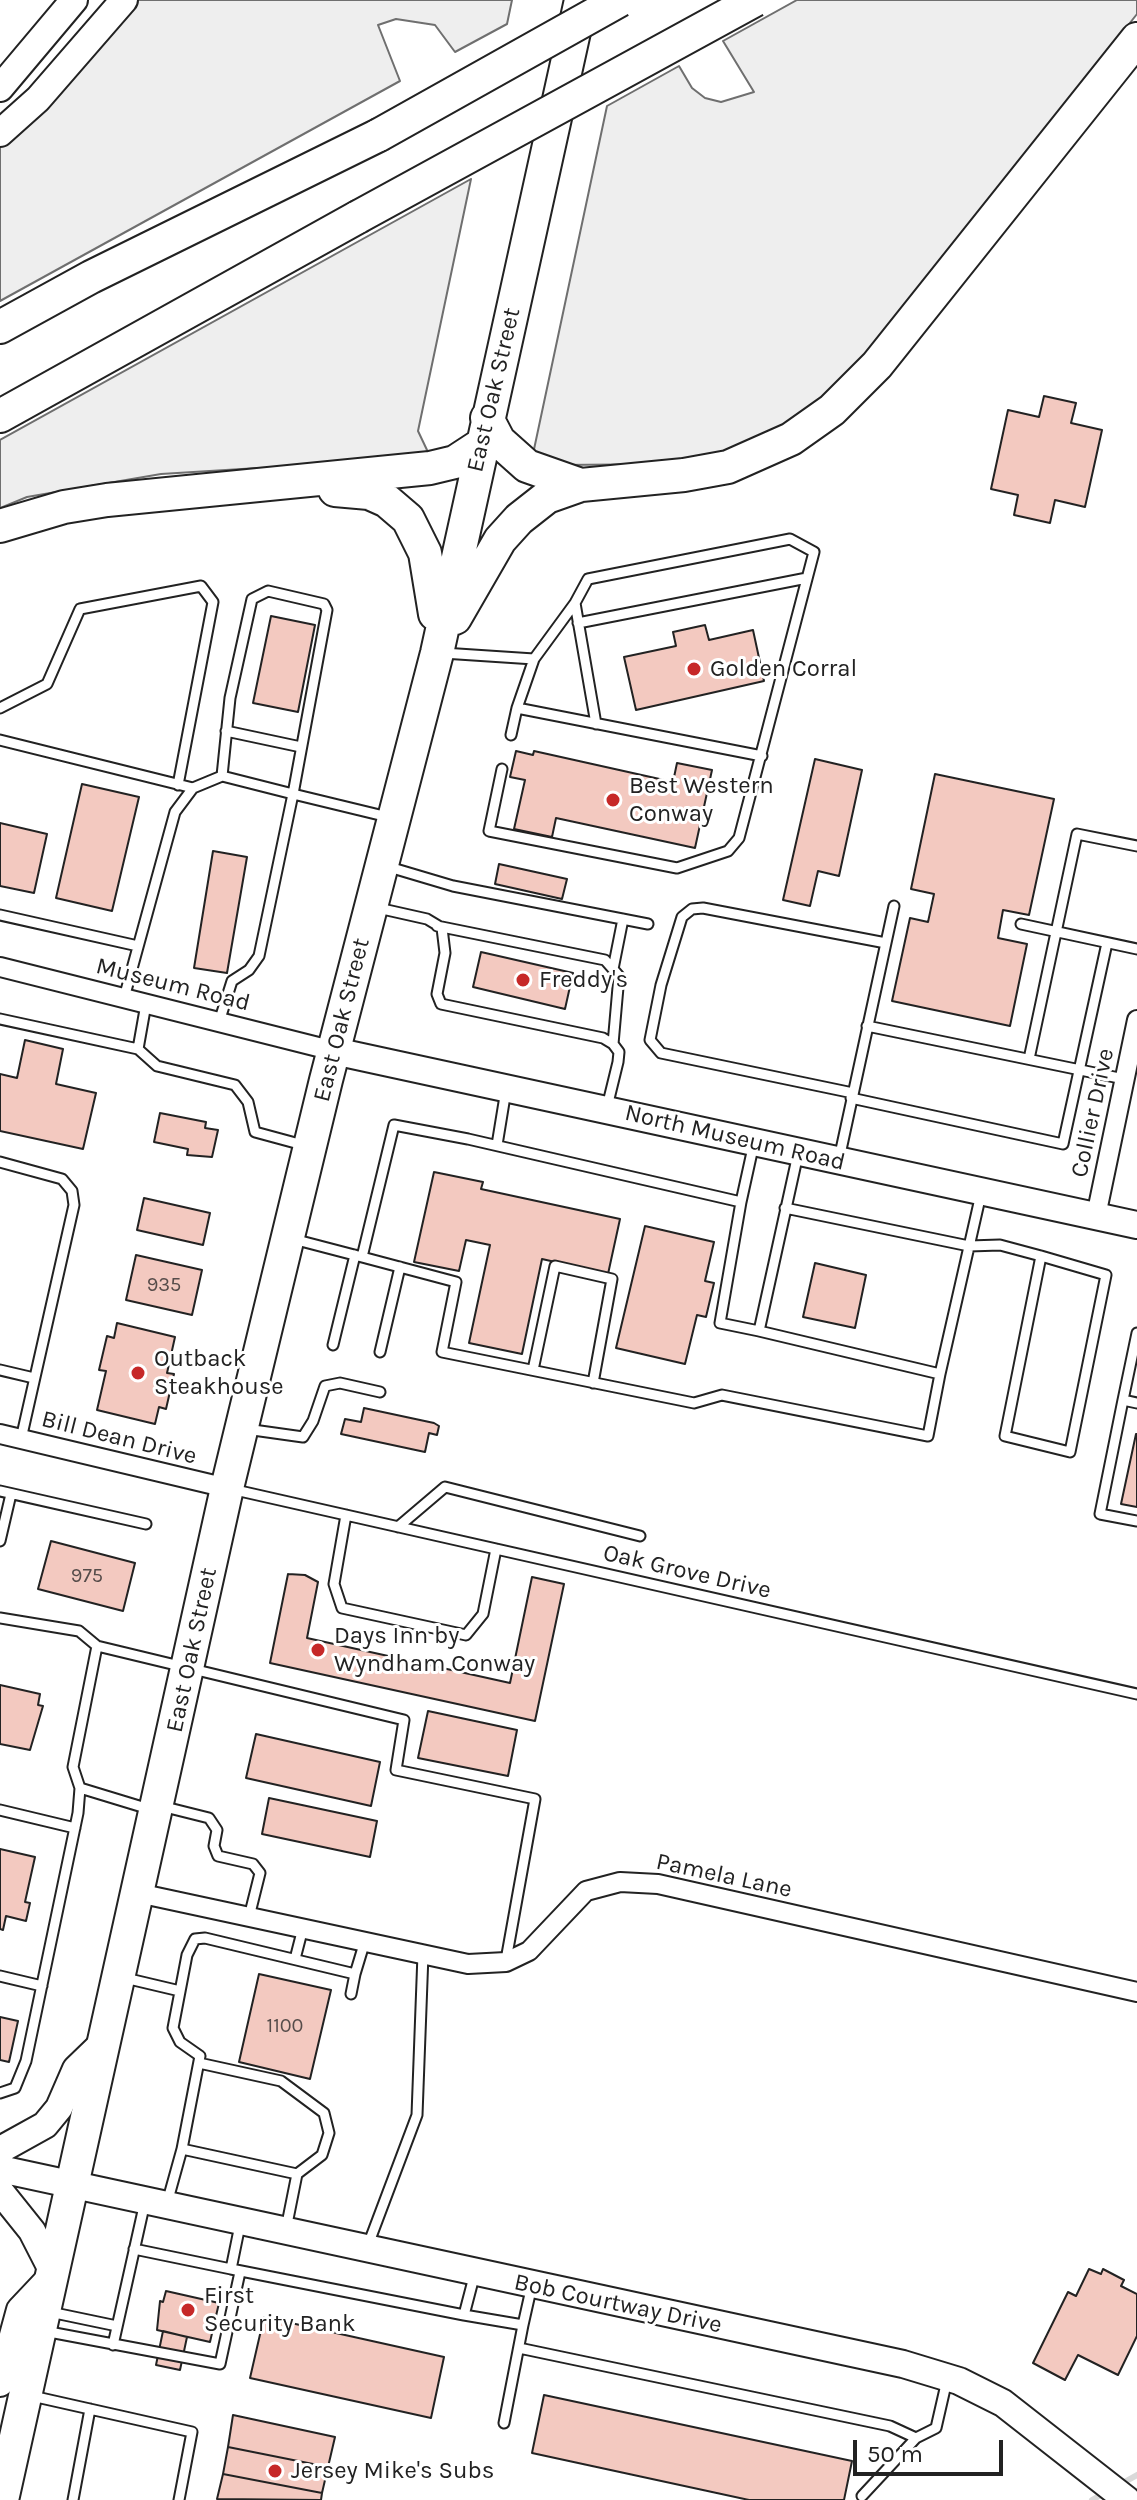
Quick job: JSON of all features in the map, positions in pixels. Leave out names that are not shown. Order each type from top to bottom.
[{"type":"highway","name":"East Oak Street","points":[[2,2500],[13,2389],[44,2321],[227,1488],[310,1146],[437,653],[581,0]]},
{"type":"highway","points":[[0,327],[91,277],[379,135],[620,0]]},
{"type":"highway","points":[[0,416],[755,0]]},
{"type":"highway","points":[[437,653],[500,540],[547,497],[581,485],[684,475],[728,467],[781,444],[822,419],[877,365],[1137,39]]},
{"type":"highway","points":[[0,526],[64,507],[107,500],[430,468],[455,462],[484,432],[527,466],[581,485]]},
{"type":"highway","points":[[240,487],[353,491],[387,501],[400,511],[417,532],[431,575],[437,653]]},
{"type":"street","points":[[0,88],[74,0]]},
{"type":"street","points":[[0,133],[38,99],[124,0]]},
{"type":"street","name":"Museum Road","points":[[0,967],[334,1051]]},
{"type":"street","name":"Collier Drive","points":[[1096,1216],[1137,1024]]},
{"type":"street","name":"North Museum Road","points":[[334,1051],[607,1109],[798,1154],[1137,1225]]},
{"type":"street","name":"Bill Dean Drive","points":[[0,1434],[227,1488]]},
{"type":"street","name":"Pamela Lane","points":[[506,1962],[529,1951],[586,1891],[633,1883],[658,1884],[1137,1992]]},
{"type":"street","points":[[138,1893],[468,1964],[506,1962]]},
{"type":"street","points":[[0,2150],[45,2125],[59,2108],[76,2069],[106,2040]]},
{"type":"street","name":"Bob Courtway Drive","points":[[0,2169],[903,2364],[947,2377],[1003,2403],[1127,2500]]},
{"type":"street","points":[[0,2191],[32,2231],[54,2274]]},
{"type":"street","name":"East Oak Street","points":[[13,2389],[20,2310],[54,2274]]},
{"type":"lane","points":[[502,769],[489,831],[677,868],[728,851],[739,838],[814,552],[790,539],[588,579],[575,603],[534,659],[511,735]]},
{"type":"lane","points":[[578,623],[807,578]]},
{"type":"lane","points":[[0,708],[47,684],[80,609],[201,586],[213,602],[178,785]]},
{"type":"lane","points":[[219,1022],[232,981],[249,970],[259,956],[327,610],[324,604],[268,591],[252,599],[230,698],[222,776]]},
{"type":"lane","points":[[575,603],[596,724]]},
{"type":"lane","points":[[437,653],[534,659]]},
{"type":"lane","points":[[517,708],[762,756]]},
{"type":"lane","points":[[226,731],[301,747]]},
{"type":"lane","points":[[0,740],[193,788]]},
{"type":"lane","points":[[124,998],[175,812],[193,788],[222,776],[394,818]]},
{"type":"lane","points":[[1029,1059],[1077,834],[1137,846]]},
{"type":"lane","points":[[382,865],[453,886],[648,924]]},
{"type":"lane","points":[[371,906],[427,919],[437,926],[446,939],[437,994],[441,1004],[603,1038],[613,1044],[619,1052],[607,1109]]},
{"type":"lane","points":[[838,1162],[894,906]]},
{"type":"lane","points":[[886,943],[703,908],[692,909],[682,917],[661,985],[650,1040],[652,1047],[661,1053],[1063,1144],[1107,943]]},
{"type":"lane","points":[[0,915],[138,946]]},
{"type":"lane","points":[[613,969],[623,919]]},
{"type":"lane","points":[[1021,924],[1137,949]]},
{"type":"lane","points":[[437,926],[605,960],[619,976],[613,1044]]},
{"type":"lane","points":[[138,1049],[146,1004]]},
{"type":"lane","points":[[0,1019],[138,1049],[157,1066],[235,1085],[248,1102],[255,1132],[310,1146]]},
{"type":"lane","points":[[867,1026],[1124,1079]]},
{"type":"lane","points":[[497,1145],[506,1088]]},
{"type":"lane","points":[[333,1345],[394,1125],[497,1145],[741,1202]]},
{"type":"lane","points":[[754,1143],[720,1323],[940,1374]]},
{"type":"lane","points":[[759,1331],[798,1154]]},
{"type":"lane","points":[[0,1162],[62,1179],[72,1191],[74,1205],[21,1439]]},
{"type":"lane","points":[[288,1238],[456,1282],[442,1352],[694,1403],[722,1395],[928,1436],[981,1193]]},
{"type":"lane","points":[[785,1208],[969,1246],[1000,1245],[1041,1256],[1106,1275],[1070,1452],[1005,1436],[1041,1256]]},
{"type":"lane","points":[[533,1370],[555,1266],[612,1279],[593,1383]]},
{"type":"lane","points":[[380,1352],[400,1267]]},
{"type":"lane","points":[[1137,1333],[1100,1514],[1137,1521]]},
{"type":"lane","points":[[0,1370],[34,1378]]},
{"type":"lane","points":[[242,1428],[303,1437],[313,1421],[325,1386],[340,1383],[380,1392]]},
{"type":"lane","points":[[1123,1400],[1137,1403]]},
{"type":"lane","points":[[398,1527],[445,1487],[640,1536]]},
{"type":"lane","name":"Oak Grove Drive","points":[[227,1488],[1137,1694]]},
{"type":"lane","points":[[0,1491],[146,1524]]},
{"type":"lane","points":[[0,1541],[11,1494]]},
{"type":"lane","points":[[346,1515],[334,1584],[342,1608],[466,1635],[483,1614],[496,1549]]},
{"type":"lane","points":[[0,1618],[79,1631],[97,1646],[404,1720],[396,1770],[535,1799],[506,1962]]},
{"type":"lane","points":[[0,2093],[15,2088],[26,2061],[75,1828],[80,1788],[73,1767],[97,1646]]},
{"type":"lane","points":[[80,1788],[209,1818],[217,1830],[214,1846],[218,1856],[253,1864],[260,1873],[249,1917]]},
{"type":"lane","points":[[0,1810],[75,1828]]},
{"type":"lane","points":[[295,1959],[303,1928]]},
{"type":"lane","points":[[113,2345],[134,2249],[182,2149],[200,2056],[180,2042],[173,2028],[187,1955],[195,1939],[205,1938],[355,1974]]},
{"type":"lane","points":[[351,1994],[365,1941]]},
{"type":"lane","points":[[366,2250],[403,2160],[417,2115],[423,1954]]},
{"type":"lane","points":[[0,1976],[42,1986]]},
{"type":"lane","points":[[120,1977],[180,1991]]},
{"type":"lane","points":[[199,2063],[281,2081],[324,2113],[329,2133],[322,2155],[297,2174],[286,2232]]},
{"type":"lane","points":[[182,2149],[297,2174]]},
{"type":"lane","points":[[44,2321],[113,2345],[220,2364],[241,2223]]},
{"type":"lane","points":[[134,2249],[523,2325]]},
{"type":"lane","points":[[464,2315],[475,2273]]},
{"type":"lane","points":[[504,2423],[532,2285]]},
{"type":"lane","points":[[44,2321],[117,2326]]},
{"type":"lane","points":[[519,2348],[890,2426],[916,2438]]},
{"type":"lane","points":[[862,2496],[916,2438],[936,2428],[947,2377]]},
{"type":"lane","points":[[13,2389],[192,2432],[179,2500]]},
{"type":"lane","points":[[73,2500],[90,2409]]},
{"type":"shaded area","points":[[138,0],[512,0],[507,24],[455,52],[435,25],[396,19],[378,25],[400,81],[0,301],[0,145],[51,97]]},
{"type":"shaded area","points":[[797,0],[1137,0],[1137,14],[862,360],[801,416],[737,448],[675,464],[559,465],[533,454],[607,106],[679,66],[692,88],[705,98],[721,102],[754,92],[723,41]]},
{"type":"shaded area","points":[[471,179],[418,431],[427,450],[424,465],[258,468],[161,474],[27,497],[0,508],[0,440]]},
{"type":"building","points":[[1044,396],[1076,403],[1071,423],[1102,430],[1085,507],[1055,500],[1050,523],[1014,515],[1018,495],[991,489],[1008,410],[1039,417]]},
{"type":"building","points":[[271,616],[315,625],[298,712],[253,703]]},
{"type":"building","name":"Golden Corral","points":[[705,625],[709,640],[753,630],[764,681],[636,710],[624,657],[676,646],[673,632]]},
{"type":"building","name":"Best Western Conway","points":[[516,751],[533,755],[534,751],[673,782],[677,763],[712,770],[695,848],[556,818],[552,837],[514,829],[525,780],[510,777]]},
{"type":"building","points":[[815,759],[862,770],[839,876],[818,871],[810,906],[783,900]]},
{"type":"building","points":[[935,774],[1054,799],[1029,915],[1003,910],[998,938],[1027,944],[1010,1026],[892,1001],[910,918],[928,922],[934,894],[911,889]]},
{"type":"building","points":[[82,784],[139,797],[112,911],[56,898]]},
{"type":"building","points":[[0,823],[47,834],[34,893],[0,886]]},
{"type":"building","points":[[213,851],[247,857],[227,973],[194,968]]},
{"type":"building","points":[[499,864],[567,879],[562,899],[495,884]]},
{"type":"building","name":"Freddy's","points":[[481,952],[573,973],[565,1009],[473,987]]},
{"type":"building","points":[[25,1040],[63,1049],[56,1084],[96,1093],[83,1149],[0,1131],[0,1074],[17,1078]]},
{"type":"building","points":[[160,1113],[206,1122],[205,1128],[218,1130],[212,1157],[187,1155],[188,1149],[154,1142]]},
{"type":"building","points":[[434,1172],[483,1182],[481,1189],[620,1219],[608,1274],[542,1259],[522,1354],[469,1343],[490,1245],[466,1240],[459,1271],[414,1262]]},
{"type":"building","points":[[144,1198],[210,1213],[203,1245],[137,1230]]},
{"type":"building","points":[[645,1226],[714,1242],[705,1281],[714,1283],[706,1317],[697,1315],[685,1364],[616,1348]]},
{"type":"building","points":[[136,1255],[202,1270],[192,1315],[126,1300]]},
{"type":"building","points":[[815,1263],[866,1275],[855,1328],[803,1317]]},
{"type":"building","name":"Outback Steakhouse","points":[[117,1323],[175,1337],[167,1373],[174,1374],[166,1409],[159,1407],[155,1424],[97,1410],[106,1371],[99,1370],[107,1336],[114,1338]]},
{"type":"building","points":[[364,1408],[434,1423],[439,1426],[437,1435],[429,1433],[425,1452],[341,1434],[345,1419],[361,1422]]},
{"type":"building","points":[[1137,1434],[1137,1507],[1121,1504]]},
{"type":"building","points":[[51,1541],[135,1563],[123,1611],[38,1589]]},
{"type":"building","name":"Days Inn by Wyndham Conway","points":[[288,1574],[305,1575],[318,1582],[307,1638],[510,1683],[532,1577],[564,1584],[535,1721],[270,1663]]},
{"type":"building","points":[[0,1685],[40,1694],[38,1705],[43,1706],[30,1750],[0,1744]]},
{"type":"building","points":[[428,1711],[517,1730],[508,1776],[418,1758]]},
{"type":"building","points":[[256,1734],[380,1762],[371,1806],[246,1778]]},
{"type":"building","points":[[269,1798],[377,1821],[370,1857],[262,1834]]},
{"type":"building","points":[[0,1849],[35,1857],[25,1902],[30,1903],[26,1921],[6,1916],[3,1930],[0,1929]]},
{"type":"building","points":[[259,1974],[331,1990],[310,2079],[239,2062]]},
{"type":"building","points":[[0,2017],[18,2021],[9,2062],[0,2060]]},
{"type":"building","points":[[1089,2269],[1101,2274],[1103,2269],[1124,2280],[1121,2286],[1137,2294],[1137,2336],[1118,2375],[1078,2355],[1065,2380],[1033,2363],[1068,2292],[1076,2296]]},
{"type":"building","name":"First Security Bank","points":[[166,2291],[219,2303],[210,2342],[157,2330],[160,2301],[163,2302]]},
{"type":"building","points":[[264,2317],[444,2357],[431,2418],[250,2378]]},
{"type":"building","points":[[163,2331],[187,2337],[180,2370],[156,2365]]},
{"type":"building","points":[[544,2395],[852,2461],[844,2500],[749,2500],[532,2453]]},
{"type":"building","points":[[233,2415],[335,2437],[328,2467],[228,2447]]},
{"type":"building","name":"Jersey Mike's Subs","points":[[228,2447],[328,2467],[322,2493],[223,2474]]},
{"type":"building","points":[[223,2474],[322,2493],[321,2500],[217,2499]]},
{"type":"waterway","points":[[1119,2485],[1137,2475]]},
{"type":"waterway","points":[[1092,2500],[1106,2492]]},
{"type":"place","name":"Golden Corral","points":[[694,669]]},
{"type":"place","name":"Best Western Conway","points":[[613,800]]},
{"type":"place","name":"Freddy's","points":[[523,980]]},
{"type":"place","name":"Outback Steakhouse","points":[[138,1373]]},
{"type":"place","name":"Days Inn by Wyndham Conway","points":[[318,1650]]},
{"type":"place","name":"First Security Bank","points":[[188,2310]]},
{"type":"place","name":"Jersey Mike's Subs","points":[[275,2471]]}]
